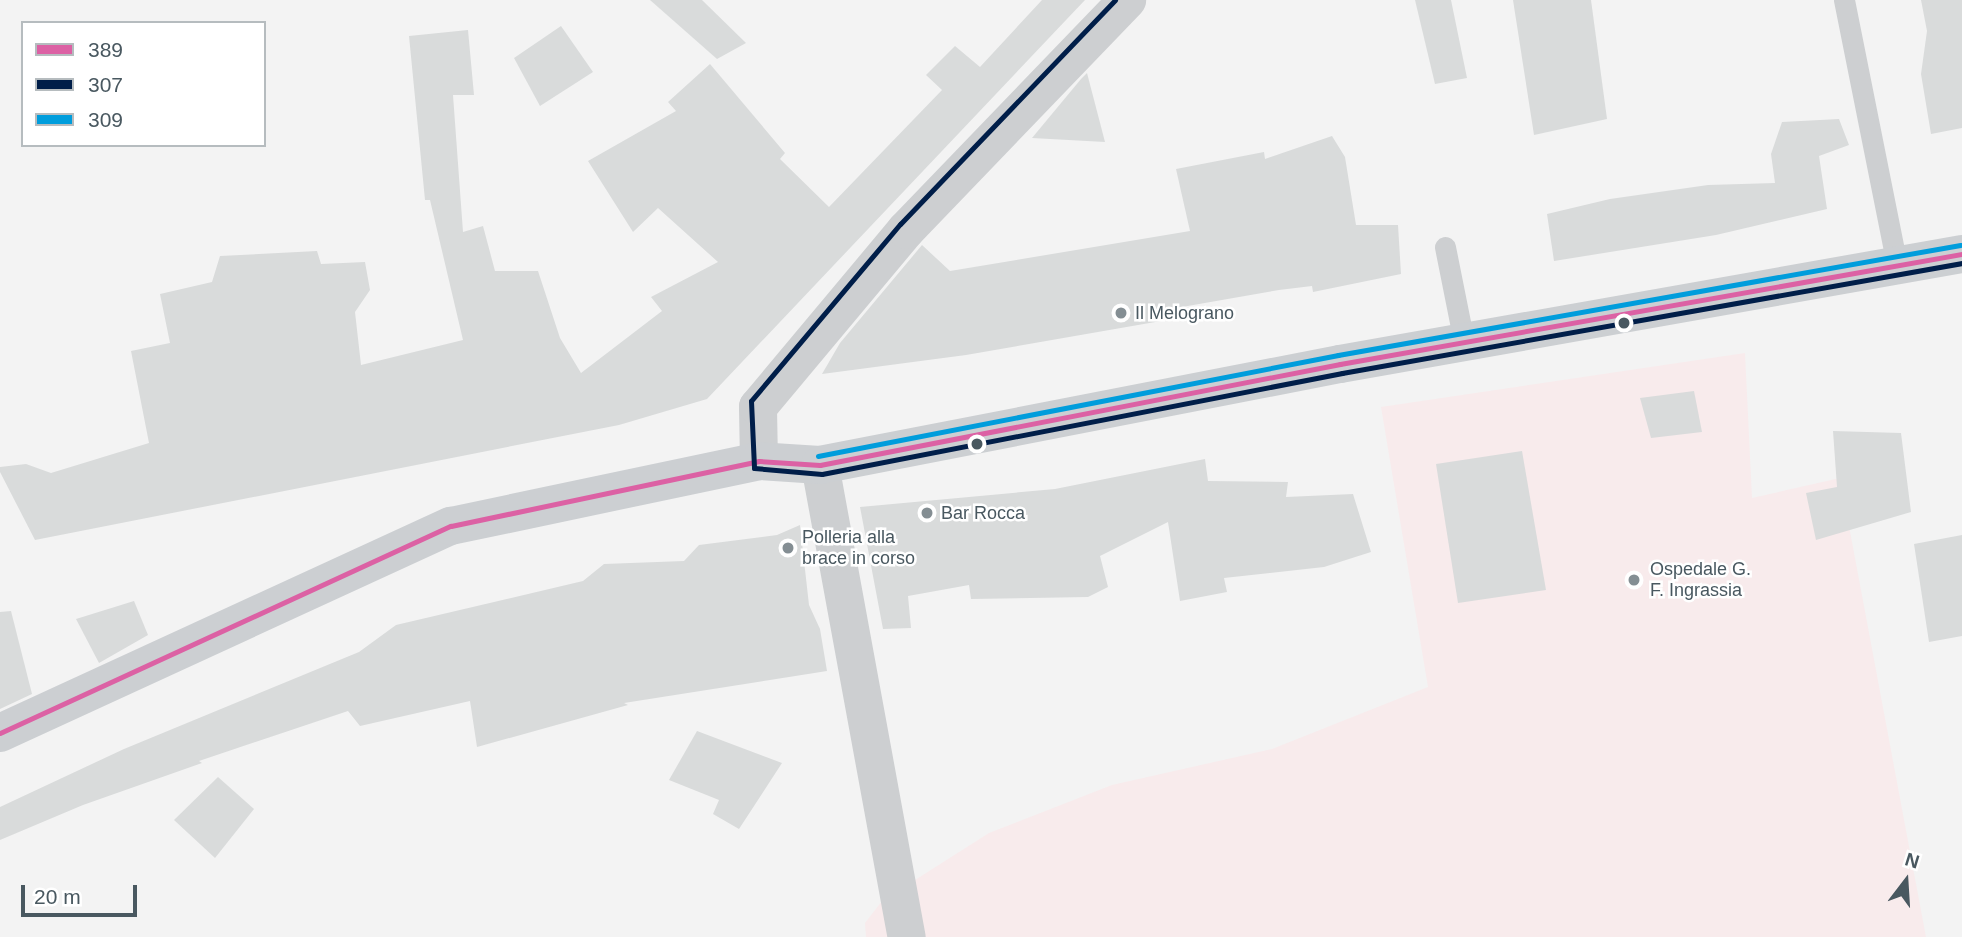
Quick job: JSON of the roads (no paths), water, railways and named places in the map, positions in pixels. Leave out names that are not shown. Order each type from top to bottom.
[{"type":"main road","points":[[0,733],[451,526],[758,461],[820,465],[1464,342],[1962,254]]},
{"type":"street","points":[[758,461],[758,407],[906,230],[1127,0]]},
{"type":"street","points":[[820,465],[907,937]]},
{"type":"lane","points":[[1844,0],[1897,266]]},
{"type":"lane","points":[[1445,247],[1464,342]]},
{"type":"place","name":"Il Melograno","points":[[1121,313]]},
{"type":"place","name":"Bar Rocca","points":[[927,513]]},
{"type":"place","name":"Polleria alla brace in corso","points":[[788,548]]},
{"type":"place","name":"Ospedale G. F. Ingrassia","points":[[1634,580]]}]
